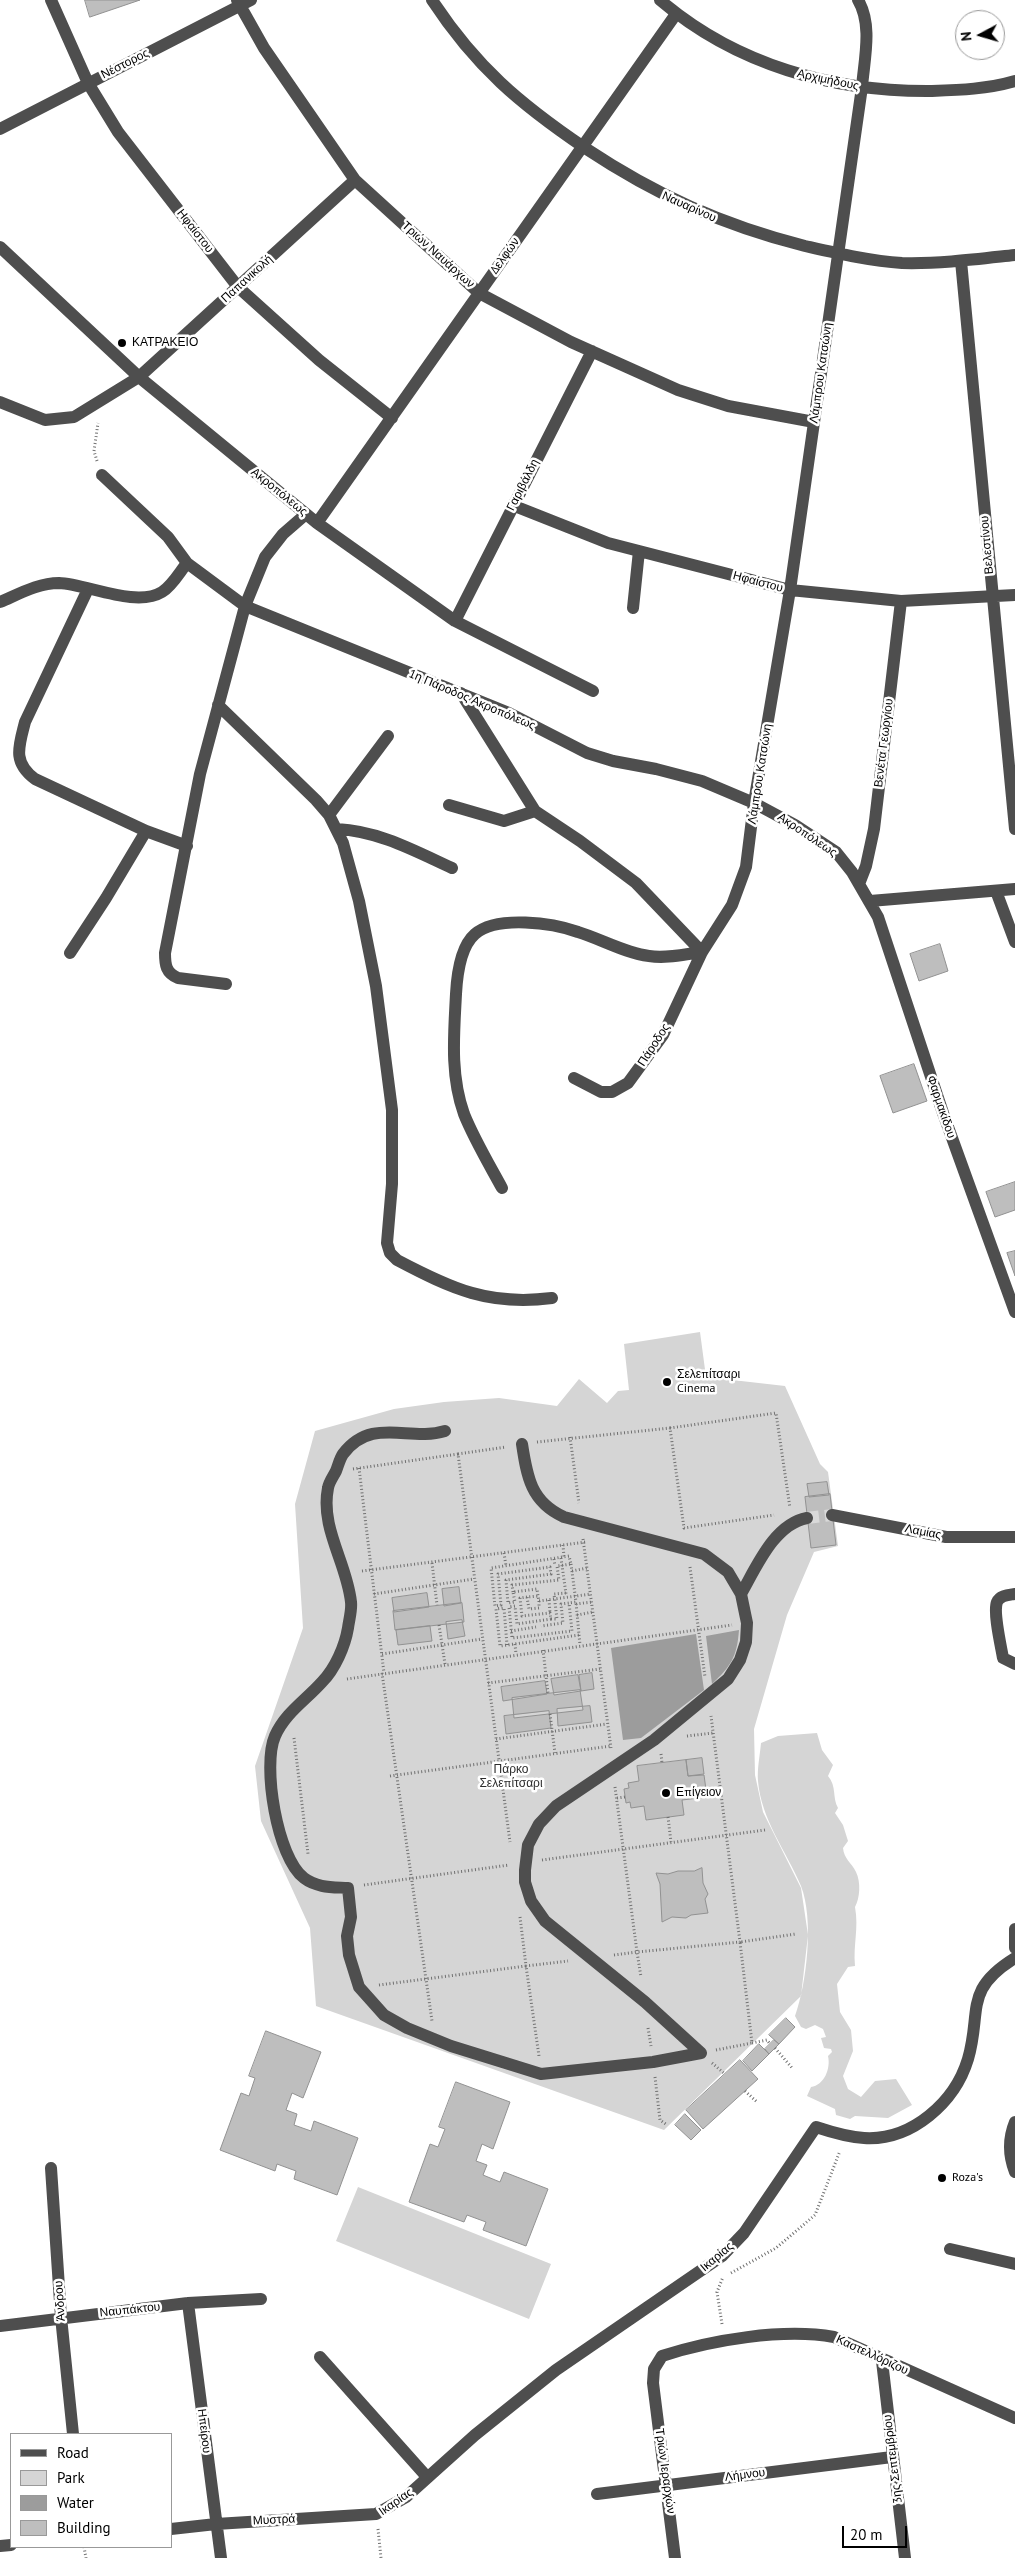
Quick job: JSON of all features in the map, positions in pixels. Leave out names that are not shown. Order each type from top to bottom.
[{"type":"street","name":"Ηφαίστου","points":[[51,0],[88,83],[118,132],[238,287],[319,360],[392,418]]},
{"type":"street","name":"Ναυαρίνου","points":[[432,0],[466,48],[496,80],[529,109],[644,185],[684,206],[761,235],[837,253],[901,263],[961,261],[1015,255]]},
{"type":"street","name":"Αρχιμήδους","points":[[660,0],[676,14],[734,50],[761,62],[820,80],[862,87],[909,91],[958,90],[1015,82]]},
{"type":"street","name":"Λάμπρου Κατσώνη","points":[[702,952],[732,906],[746,867],[754,803],[790,590],[862,87],[866,25],[858,0]]},
{"type":"street","name":"Νέστορος","points":[[0,129],[243,2]]},
{"type":"street","name":"Τριών Ναυάρχων","points":[[243,2],[264,48],[354,180],[479,293],[592,351],[678,390],[728,406],[814,422]]},
{"type":"street","name":"Δελφών","points":[[317,523],[676,14]]},
{"type":"street","name":"Παπανικολή","points":[[0,402],[45,420],[74,417],[139,377],[354,180]]},
{"type":"street","name":"Ακροπόλεως","points":[[0,247],[139,377],[317,523],[455,620],[593,690]]},
{"type":"street","name":"Βελεστίνου","points":[[961,261],[1015,829]]},
{"type":"street","name":"Γαριβάλδη","points":[[455,620],[592,351]]},
{"type":"street","name":"1η Πάροδος Ακροπόλεως","points":[[102,475],[168,537],[187,563],[246,606],[509,713],[587,753],[613,761],[656,769],[702,781]]},
{"type":"street","name":"Ηφαίστου","points":[[512,505],[608,543],[790,590],[901,600],[992,598],[1015,595]]},
{"type":"street","points":[[226,984],[178,978],[171,975],[167,969],[165,953],[200,774],[246,606],[265,557],[284,534],[306,514]]},
{"type":"street","points":[[633,608],[639,551]]},
{"type":"street","points":[[0,602],[43,584],[60,583],[140,598],[150,596],[160,593],[168,587],[187,563]]},
{"type":"street","points":[[88,589],[25,722],[19,746],[19,759],[25,771],[35,779],[146,831],[187,846]]},
{"type":"street","name":"Βενέτα Γεωργίου","points":[[859,884],[866,866],[874,829],[901,600]]},
{"type":"street","points":[[461,693],[535,811],[580,841],[636,883],[702,952]]},
{"type":"street","points":[[218,705],[316,800],[329,815],[337,830],[359,902],[376,986],[392,1110],[392,1184],[387,1243],[390,1253],[397,1260],[463,1291],[507,1301],[524,1302],[552,1298]]},
{"type":"street","points":[[329,815],[388,736]]},
{"type":"street","name":"Ακροπόλεως","points":[[702,781],[754,803],[795,825],[836,852],[870,901]]},
{"type":"street","points":[[448,806],[504,821],[535,811]]},
{"type":"street","points":[[337,830],[350,830],[394,842],[452,868]]},
{"type":"street","points":[[70,953],[146,831]]},
{"type":"street","points":[[870,901],[1015,889]]},
{"type":"street","points":[[996,891],[1015,942]]},
{"type":"street","name":"Φαρμακίδου","points":[[870,901],[878,916],[943,1113],[1011,1289],[1015,1312]]},
{"type":"street","points":[[502,1188],[464,1114],[455,1073],[453,1052],[456,985],[467,944],[476,933],[492,925],[514,922],[576,931],[648,956],[702,952]]},
{"type":"street","name":"Πάροδος","points":[[574,1078],[601,1092],[612,1092],[628,1083],[663,1034],[702,952]]},
{"type":"street","points":[[445,1431],[429,1434],[378,1431],[363,1436],[343,1454],[328,1487],[326,1506],[329,1527],[345,1573],[352,1604],[346,1636],[333,1667],[322,1682],[291,1713],[274,1737],[272,1784],[276,1823],[287,1856],[304,1878],[322,1887],[348,1888],[351,1916],[347,1936],[349,1955],[360,1987],[384,2015],[435,2040],[541,2074],[653,2062],[700,2053]]},
{"type":"street","points":[[522,1444],[532,1490],[548,1510],[581,1522],[704,1554],[728,1572],[741,1594],[747,1623],[746,1642],[740,1660],[728,1679],[654,1740],[556,1806],[539,1824],[528,1846],[526,1862],[525,1882],[531,1901],[546,1921],[645,2002],[700,2053]]},
{"type":"street","name":"Λαμίας","points":[[832,1515],[946,1537],[1015,1537]]},
{"type":"street","points":[[741,1594],[772,1543],[791,1519],[807,1518]]},
{"type":"street","points":[[1015,1594],[1002,1596],[997,1602],[996,1610],[1003,1658],[1015,1664]]},
{"type":"street","points":[[1015,1929],[1015,1948]]},
{"type":"street","name":"Ικαρίας","points":[[376,2514],[406,2497],[427,2477],[556,2370],[722,2256],[744,2233],[816,2127],[865,2138],[893,2135],[920,2123],[946,2101],[960,2083],[969,2057],[974,2014],[984,1984],[999,1968],[1015,1958]]},
{"type":"street","points":[[1015,2122],[1009,2153],[1015,2172]]},
{"type":"street","name":"Άνδρου","points":[[51,2168],[73,2433]]},
{"type":"street","points":[[950,2248],[1015,2264]]},
{"type":"street","name":"Ναυπάκτου","points":[[0,2326],[188,2303],[261,2298]]},
{"type":"street","name":"Ηπείρου","points":[[188,2303],[221,2558]]},
{"type":"street","name":"Καστελλόριζου","points":[[653,2384],[654,2369],[662,2356],[689,2347],[776,2334],[809,2332],[834,2337],[882,2361],[1015,2418]]},
{"type":"street","points":[[320,2357],[427,2477]]},
{"type":"street","name":"3ης Σεπτεμβρίου","points":[[882,2361],[905,2558]]},
{"type":"street","name":"Τριών Ιεραρχών","points":[[653,2384],[676,2558]]},
{"type":"street","name":"Λήμνου","points":[[597,2494],[892,2456]]},
{"type":"street","name":"Μυστρά","points":[[172,2529],[216,2524],[376,2514]]},
{"type":"path","points":[[101,400],[94,451],[102,475]]},
{"type":"path","points":[[336,1471],[570,1437],[670,1428],[776,1413],[791,1519],[684,1528],[670,1428]]},
{"type":"path","points":[[570,1437],[637,1952]]},
{"type":"path","points":[[356,1443],[383,1673],[435,2040]]},
{"type":"path","points":[[458,1454],[484,1658],[511,1845]]},
{"type":"path","points":[[512,1638],[572,1631],[562,1565],[563,1545]]},
{"type":"path","points":[[502,1574],[504,1553]]},
{"type":"path","points":[[554,1599],[557,1619],[517,1624],[515,1606],[495,1606],[491,1568],[569,1556],[580,1645]]},
{"type":"path","points":[[345,1573],[471,1558]]},
{"type":"path","points":[[515,1585],[559,1580],[554,1566],[554,1559]]},
{"type":"path","points":[[538,1561],[540,1568]]},
{"type":"path","points":[[432,1563],[437,1605]]},
{"type":"path","points":[[507,1645],[498,1574],[571,1564]]},
{"type":"path","points":[[513,1565],[512,1572],[515,1585],[512,1586],[515,1602]]},
{"type":"path","points":[[538,1596],[527,1597],[508,1603],[506,1580],[551,1574],[554,1566]]},
{"type":"path","points":[[572,1571],[587,1568]]},
{"type":"path","points":[[374,1594],[474,1579]]},
{"type":"path","points":[[520,1584],[522,1616],[550,1613]]},
{"type":"path","points":[[500,1590],[507,1589]]},
{"type":"path","points":[[514,1592],[537,1590],[539,1608],[529,1610],[527,1597]]},
{"type":"path","points":[[539,1601],[591,1594]]},
{"type":"path","points":[[549,1600],[551,1620]]},
{"type":"path","points":[[511,1631],[563,1623],[561,1604],[592,1602]]},
{"type":"path","points":[[502,1607],[496,1609],[500,1646],[579,1635]]},
{"type":"path","points":[[508,1607],[516,1654]]},
{"type":"path","points":[[532,1609],[532,1615]]},
{"type":"path","points":[[577,1615],[593,1612]]},
{"type":"path","points":[[504,1617],[510,1616]]},
{"type":"path","points":[[322,1682],[747,1623]]},
{"type":"path","points":[[440,1625],[445,1664]]},
{"type":"path","points":[[382,1654],[482,1639]]},
{"type":"path","points":[[543,1650],[548,1694]]},
{"type":"path","points":[[488,1684],[600,1668]]},
{"type":"path","points":[[291,1713],[312,1882]]},
{"type":"path","points":[[550,1714],[555,1754]]},
{"type":"path","points":[[496,1739],[607,1724]]},
{"type":"path","points":[[654,1740],[713,1732]]},
{"type":"path","points":[[390,1776],[619,1745]]},
{"type":"path","points":[[617,1798],[626,1796]]},
{"type":"path","points":[[668,1817],[672,1842]]},
{"type":"path","points":[[348,1888],[765,1830]]},
{"type":"path","points":[[752,2043],[740,1942],[796,1934]]},
{"type":"path","points":[[360,1987],[526,1966],[541,2074]]},
{"type":"path","points":[[700,2053],[767,2040],[770,2044]]},
{"type":"path","points":[[775,2048],[794,2069]]},
{"type":"path","points":[[745,2091],[757,2102]]},
{"type":"path","points":[[725,2342],[717,2292],[722,2277],[776,2248],[815,2215],[846,2135]]},
{"type":"path","name":"Ικαρίας","points":[[376,2514],[381,2558]]},
{"type":"green space","name":"Πάρκο Σελεπίτσαρι","points":[[700,1332],[706,1377],[785,1386],[820,1464],[828,1472],[838,1546],[814,1552],[787,1615],[754,1729],[755,1775],[763,1812],[801,1888],[808,1935],[801,1996],[664,2130],[316,2006],[310,1928],[261,1821],[255,1766],[303,1628],[295,1504],[315,1431],[394,1409],[444,1402],[499,1398],[557,1406],[579,1379],[607,1403],[618,1391],[629,1390],[624,1344]]},
{"type":"green space","points":[[817,1733],[822,1750],[833,1765],[828,1776],[833,1784],[838,1808],[835,1813],[843,1825],[848,1841],[843,1848],[846,1858],[858,1876],[859,1885],[858,1899],[855,1907],[855,1966],[848,1967],[837,1984],[840,2012],[851,2030],[853,2051],[843,2076],[848,2089],[861,2097],[875,2081],[896,2079],[912,2105],[888,2118],[855,2116],[850,2119],[836,2115],[835,2109],[807,2096],[811,2087],[816,2086],[826,2076],[828,2056],[832,2052],[831,2049],[824,2048],[821,2038],[826,2037],[823,2029],[815,2025],[806,2029],[801,2027],[795,2016],[806,1969],[808,1933],[805,1900],[801,1886],[764,1809],[760,1795],[758,1772],[761,1743],[778,1736]]},
{"type":"green space","points":[[358,2187],[551,2264],[529,2319],[336,2241]]},
{"type":"water","points":[[739,1630],[737,1647],[732,1660],[724,1672],[712,1684],[706,1636]]},
{"type":"water","points":[[696,1634],[704,1690],[641,1738],[623,1740],[611,1648]]},
{"type":"building","points":[[85,0],[140,0],[90,17]]},
{"type":"building","points":[[940,944],[948,971],[919,981],[910,954]]},
{"type":"building","points":[[914,1064],[927,1101],[893,1113],[880,1076]]},
{"type":"building","points":[[1015,1182],[1015,1210],[995,1217],[986,1192]]},
{"type":"building","points":[[1015,1251],[1015,1276],[1007,1253]]},
{"type":"building","points":[[827,1482],[829,1495],[809,1497],[807,1484]]},
{"type":"building","points":[[830,1494],[836,1545],[811,1548],[805,1497]]},
{"type":"building","points":[[459,1587],[461,1603],[444,1606],[442,1589]]},
{"type":"building","points":[[427,1593],[429,1607],[394,1612],[392,1598]]},
{"type":"building","points":[[462,1603],[464,1622],[395,1630],[393,1611]]},
{"type":"building","points":[[462,1620],[465,1636],[448,1639],[446,1622]]},
{"type":"building","points":[[430,1626],[432,1641],[398,1645],[396,1630]]},
{"type":"building","points":[[592,1673],[594,1689],[581,1691],[579,1675]]},
{"type":"building","points":[[578,1675],[581,1691],[554,1695],[551,1679]]},
{"type":"building","points":[[545,1681],[547,1694],[503,1701],[501,1687]]},
{"type":"building","points":[[580,1690],[583,1710],[514,1718],[512,1698]]},
{"type":"building","points":[[590,1706],[592,1722],[558,1726],[557,1709]]},
{"type":"building","points":[[549,1711],[551,1728],[506,1734],[504,1716]]},
{"type":"building","points":[[702,1758],[704,1774],[688,1776],[686,1760]]},
{"type":"building","name":"Επίγειον","points":[[686,1760],[688,1776],[704,1775],[707,1797],[682,1800],[684,1815],[646,1820],[644,1806],[631,1808],[630,1802],[626,1803],[624,1789],[629,1788],[628,1783],[639,1781],[637,1766]]},
{"type":"building","points":[[702,1868],[703,1883],[708,1894],[705,1899],[708,1913],[691,1915],[686,1918],[672,1917],[662,1922],[660,1884],[656,1873],[668,1874],[678,1871],[694,1871]]},
{"type":"building","points":[[786,2018],[795,2027],[779,2044],[769,2035]]},
{"type":"building","points":[[266,2031],[321,2052],[303,2098],[292,2093],[286,2110],[297,2114],[294,2125],[311,2131],[314,2121],[358,2138],[337,2195],[294,2179],[296,2171],[277,2164],[275,2171],[220,2150],[241,2093],[249,2096],[255,2078],[249,2076]]},
{"type":"building","points":[[774,2040],[779,2044],[769,2054],[765,2049]]},
{"type":"building","points":[[759,2044],[769,2054],[752,2071],[743,2061]]},
{"type":"building","points":[[740,2060],[758,2079],[703,2129],[686,2110]]},
{"type":"building","points":[[456,2082],[510,2102],[493,2149],[482,2144],[476,2161],[487,2165],[483,2175],[500,2182],[504,2172],[548,2189],[526,2246],[483,2230],[486,2222],[467,2215],[464,2222],[409,2202],[430,2144],[438,2147],[445,2129],[439,2127]]},
{"type":"building","points":[[685,2114],[701,2130],[691,2140],[675,2125]]},
{"type":"tunnel","points":[[807,1518],[832,1515]]},
{"type":"place","name":"ΚΑΤΡΑΚΕΙΟ","points":[[122,343]]},
{"type":"place","name":"Σελεπίτσαρι Cinema","points":[[667,1382]]},
{"type":"place","name":"Επίγειον","points":[[666,1793]]},
{"type":"place","name":"Roza's","points":[[942,2178]]}]
